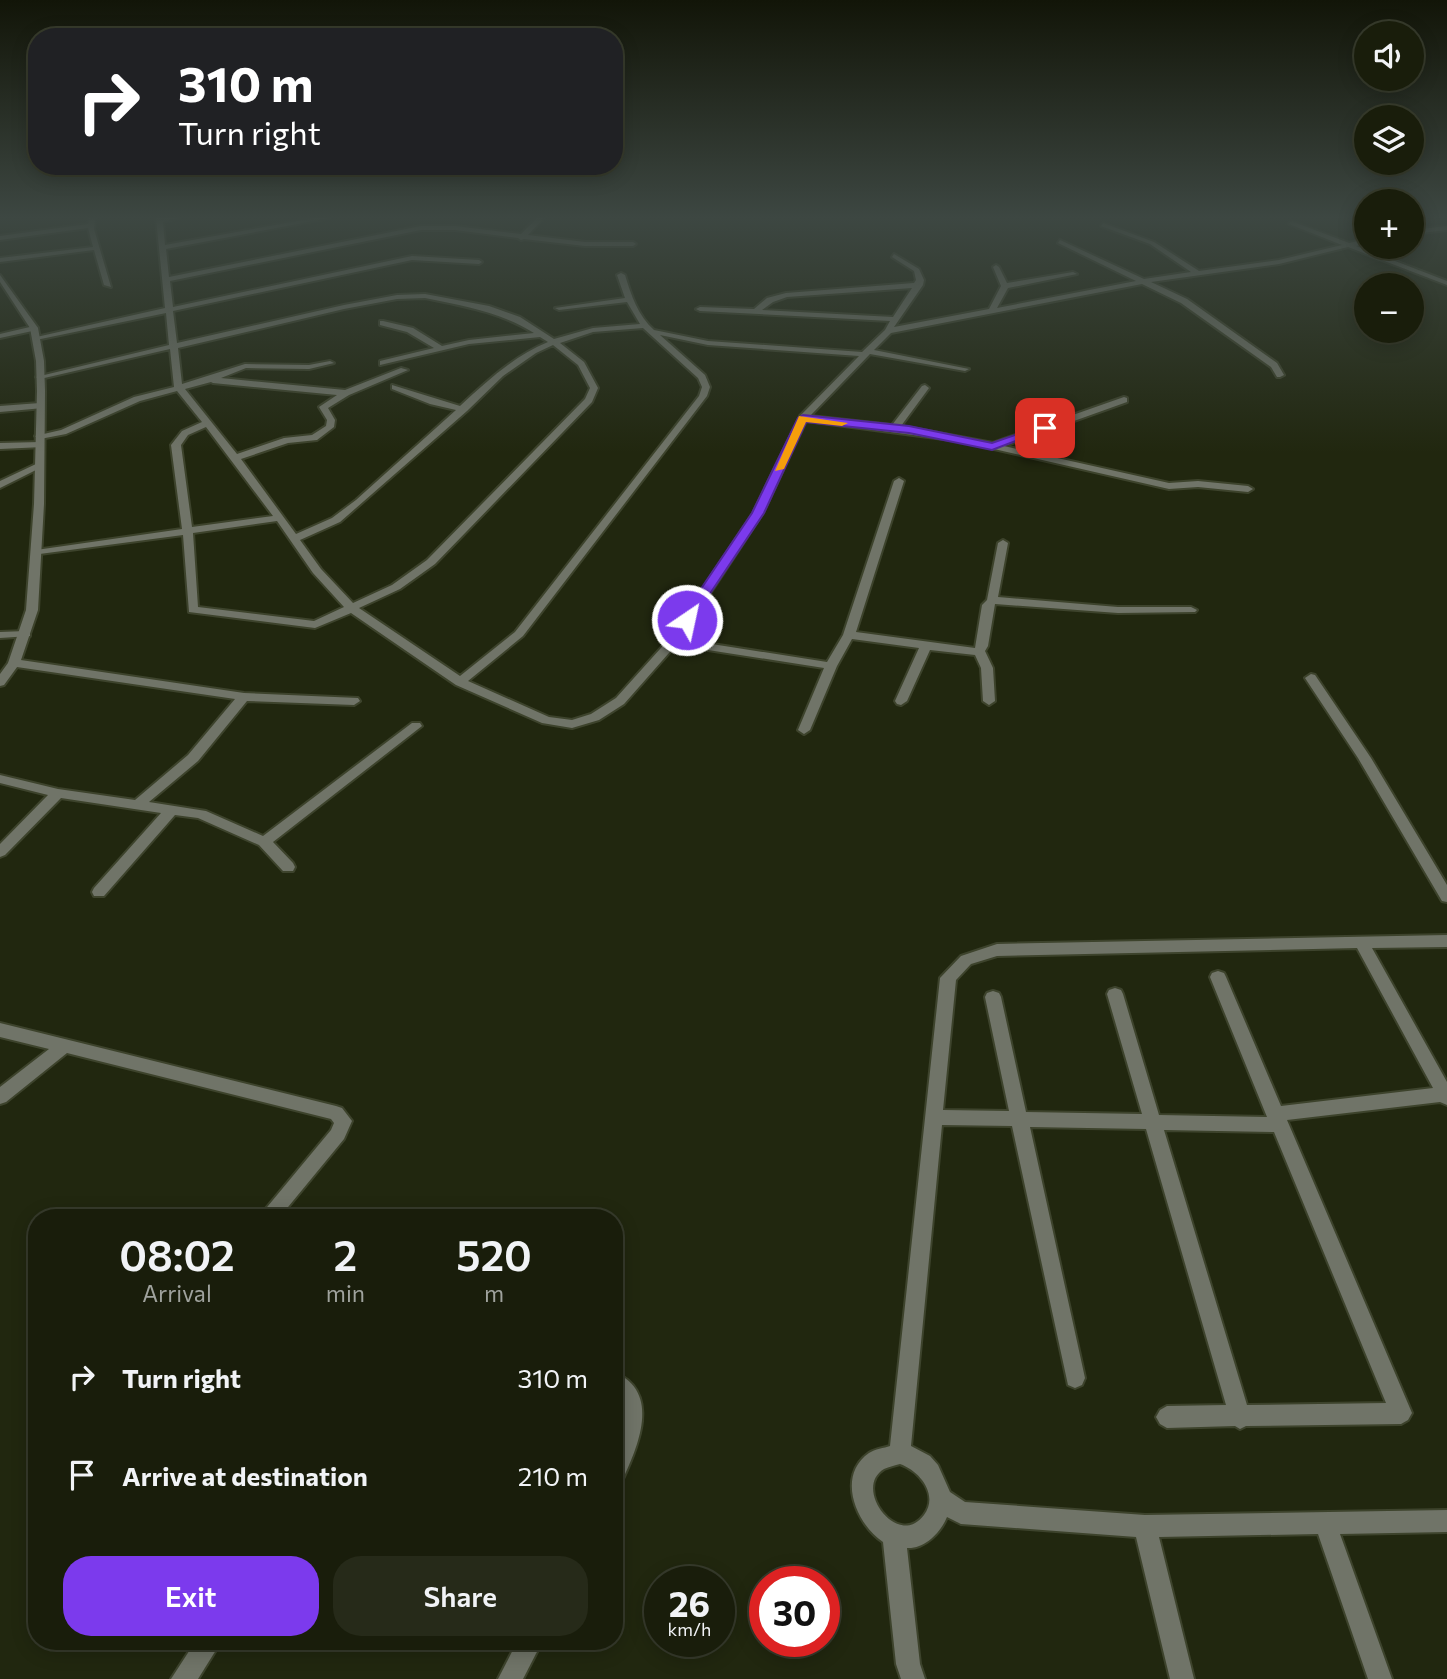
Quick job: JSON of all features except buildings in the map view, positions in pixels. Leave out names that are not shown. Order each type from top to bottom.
[{"type":"street","points":[[0,682],[14,663],[32,610],[40,445],[40,377],[35,333],[12,296]]},
{"type":"street","points":[[168,296],[178,386],[205,424],[235,458],[317,571],[350,607],[460,682],[546,720],[572,724],[595,718],[620,701],[673,641],[758,513],[803,418],[888,331],[911,296]]},
{"type":"street","points":[[0,336],[35,333],[234,296]]},
{"type":"street","points":[[40,377],[310,314],[410,296]]},
{"type":"street","points":[[205,424],[185,432],[176,445],[188,533],[193,610],[315,625],[396,587],[431,562],[589,400],[594,388],[589,376],[574,357],[517,319],[486,308],[414,296]]},
{"type":"street","points":[[460,682],[519,634],[703,396],[705,387],[702,377],[649,329],[628,296]]},
{"type":"street","points":[[755,312],[770,300],[782,296]]},
{"type":"street","points":[[991,312],[999,296]]},
{"type":"street","points":[[888,331],[1069,296]]},
{"type":"street","points":[[1175,296],[1274,365],[1280,375]]},
{"type":"street","points":[[559,308],[629,300]]},
{"type":"street","points":[[699,309],[895,319]]},
{"type":"street","points":[[383,323],[410,330],[440,348]]},
{"type":"street","points":[[293,538],[336,520],[514,363],[551,342],[593,330],[649,329],[708,343],[864,353],[965,369]]},
{"type":"street","points":[[383,363],[440,348],[540,335]]},
{"type":"street","points":[[0,446],[40,445],[103,411],[178,386],[212,379],[246,366],[309,367],[330,363]]},
{"type":"street","points":[[235,458],[287,440],[314,438],[330,427],[331,420],[323,407],[346,393],[404,370]]},
{"type":"street","points":[[212,379],[346,393]]},
{"type":"street","points":[[395,387],[433,402],[464,409]]},
{"type":"street","points":[[895,428],[925,388]]},
{"type":"street","points":[[992,447],[1124,400]]},
{"type":"street","points":[[0,409],[40,406]]},
{"type":"street","points":[[803,418],[895,428],[1168,486],[1198,484],[1248,489]]},
{"type":"street","points":[[40,445],[63,432]]},
{"type":"street","points":[[0,485],[39,466]]},
{"type":"street","points":[[804,730],[831,666],[849,635],[899,481]]},
{"type":"street","points":[[36,553],[279,518]]},
{"type":"street","points":[[989,701],[987,668],[979,651],[1003,543]]},
{"type":"street","points":[[992,600],[1118,610],[1191,610]]},
{"type":"street","points":[[0,635],[26,634]]},
{"type":"street","points":[[849,635],[979,651]]},
{"type":"street","points":[[673,641],[831,666]]},
{"type":"street","points":[[901,701],[926,646]]},
{"type":"street","points":[[14,663],[244,697],[354,701]]},
{"type":"street","points":[[1311,678],[1364,758],[1447,897]]},
{"type":"street","points":[[138,804],[193,758],[244,697]]},
{"type":"street","points":[[264,842],[416,726]]},
{"type":"street","points":[[0,779],[58,793],[201,814],[264,842],[288,867]]},
{"type":"street","points":[[0,852],[58,793]]},
{"type":"street","points":[[99,892],[171,810]]},
{"type":"street","points":[[900,1453],[948,978],[965,960],[997,950],[1447,941]]},
{"type":"street","points":[[933,1117],[1152,1123],[1276,1119],[1446,1096],[1361,942]]},
{"type":"street","points":[[1167,1417],[1240,1418],[1401,1413],[1218,977]]},
{"type":"street","points":[[1115,994],[1240,1418]]},
{"type":"street","points":[[992,997],[1075,1378]]},
{"type":"street","points":[[0,1030],[336,1113],[343,1121],[338,1134],[275,1209]]},
{"type":"street","points":[[0,1097],[64,1046]]},
{"type":"street","points":[[623,1387],[634,1416],[628,1446],[623,1456]]},
{"type":"street","points":[[900,1453],[925,1465],[936,1480],[940,1498],[937,1515],[927,1530],[912,1537],[894,1536],[878,1527],[867,1513],[862,1495],[863,1478],[872,1464],[884,1455],[900,1453]]},
{"type":"street","points":[[940,1498],[961,1514],[1145,1526],[1447,1521]]},
{"type":"street","points":[[1325,1522],[1380,1679]]},
{"type":"street","points":[[1145,1526],[1182,1679]]},
{"type":"street","points":[[894,1536],[908,1664],[914,1679]]},
{"type":"street","points":[[183,1679],[203,1650]]},
{"type":"street","points":[[510,1679],[526,1650]]},
{"type":"slow traffic","points":[[779,469],[803,418],[842,423]]},
{"type":"route","points":[[687,620],[758,513],[803,418],[909,429],[992,447],[1045,428]]}]
